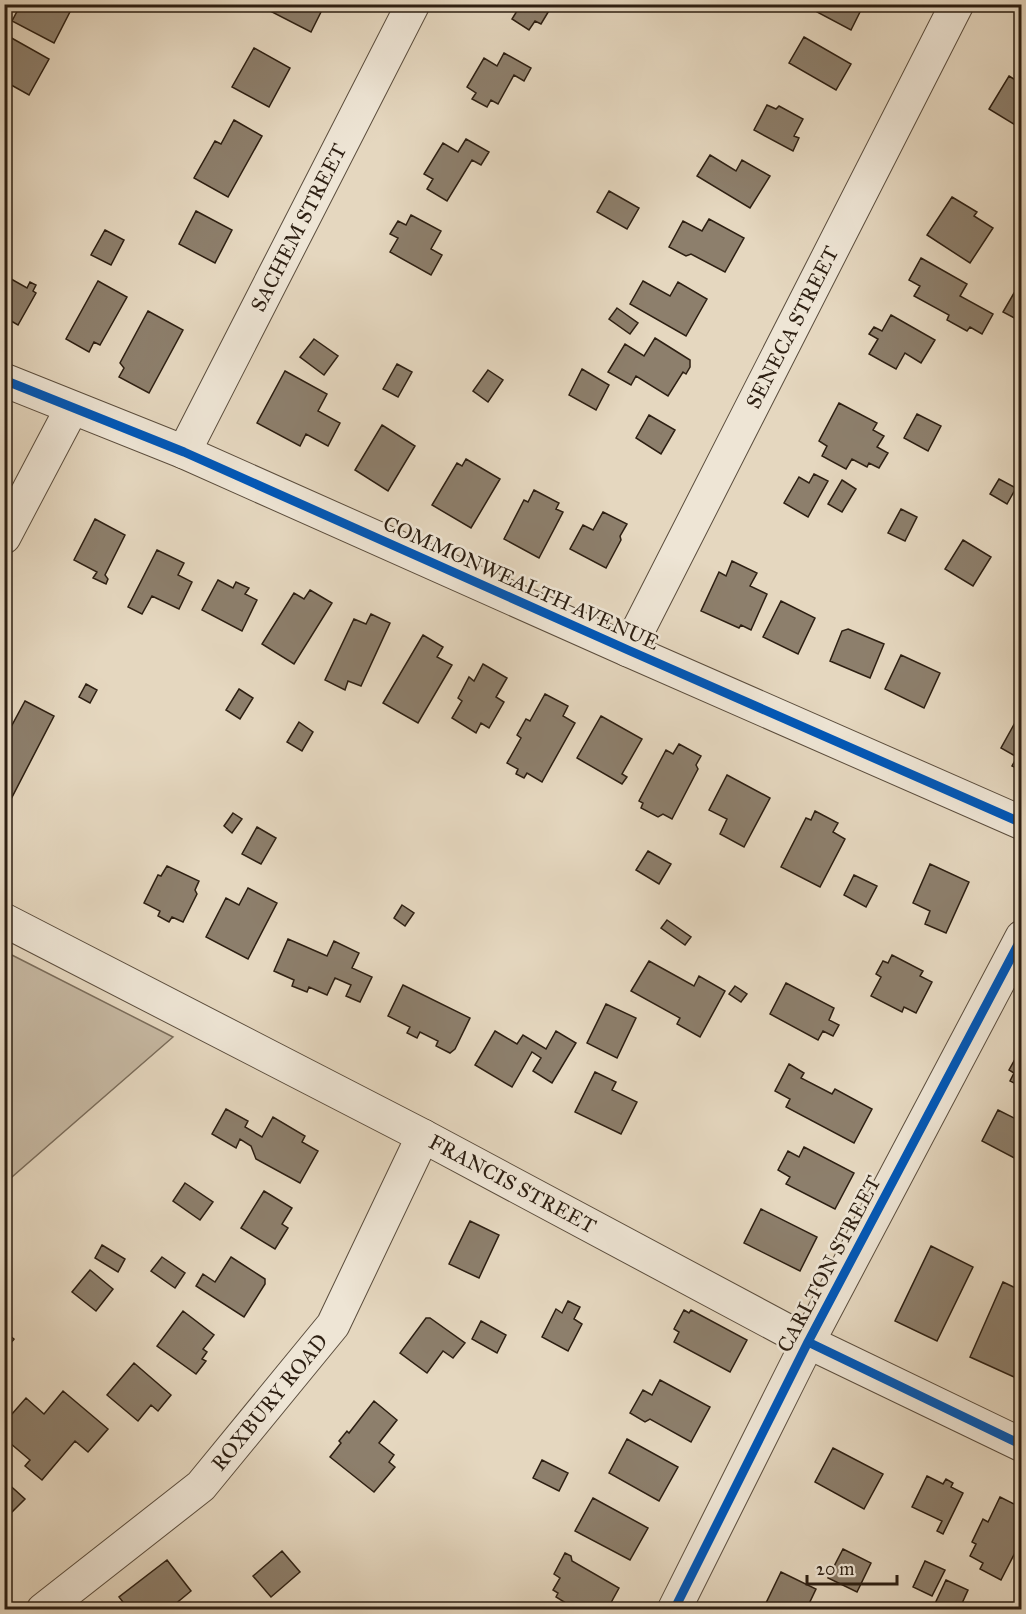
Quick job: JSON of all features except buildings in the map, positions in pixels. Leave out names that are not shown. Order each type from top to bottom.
[{"type":"street","name":"SACHEM STREET","points":[[184,452],[413,4]]},
{"type":"street","name":"SENECA STREET","points":[[628,650],[957,4]]},
{"type":"street","name":"COMMONWEALTH AVENUE","points":[[4,380],[184,452],[1022,823]]},
{"type":"street","points":[[4,537],[72,408]]},
{"type":"street","name":"FRANCIS STREET","points":[[4,920],[423,1136],[808,1342],[1022,1445]]},
{"type":"street","name":"CARLTON STREET","points":[[674,1610],[808,1342],[1022,937]]},
{"type":"street","name":"ROXBURY ROAD","points":[[43,1610],[201,1486],[333,1325],[423,1136]]},
{"type":"shaded area","points":[[4,951],[173,1037],[5,1183],[4,1183]]},
{"type":"cycle path","points":[[4,380],[184,452],[1022,823]]},
{"type":"cycle path","points":[[674,1610],[808,1342],[1022,937]]},
{"type":"cycle path","points":[[808,1342],[1022,1445]]}]
